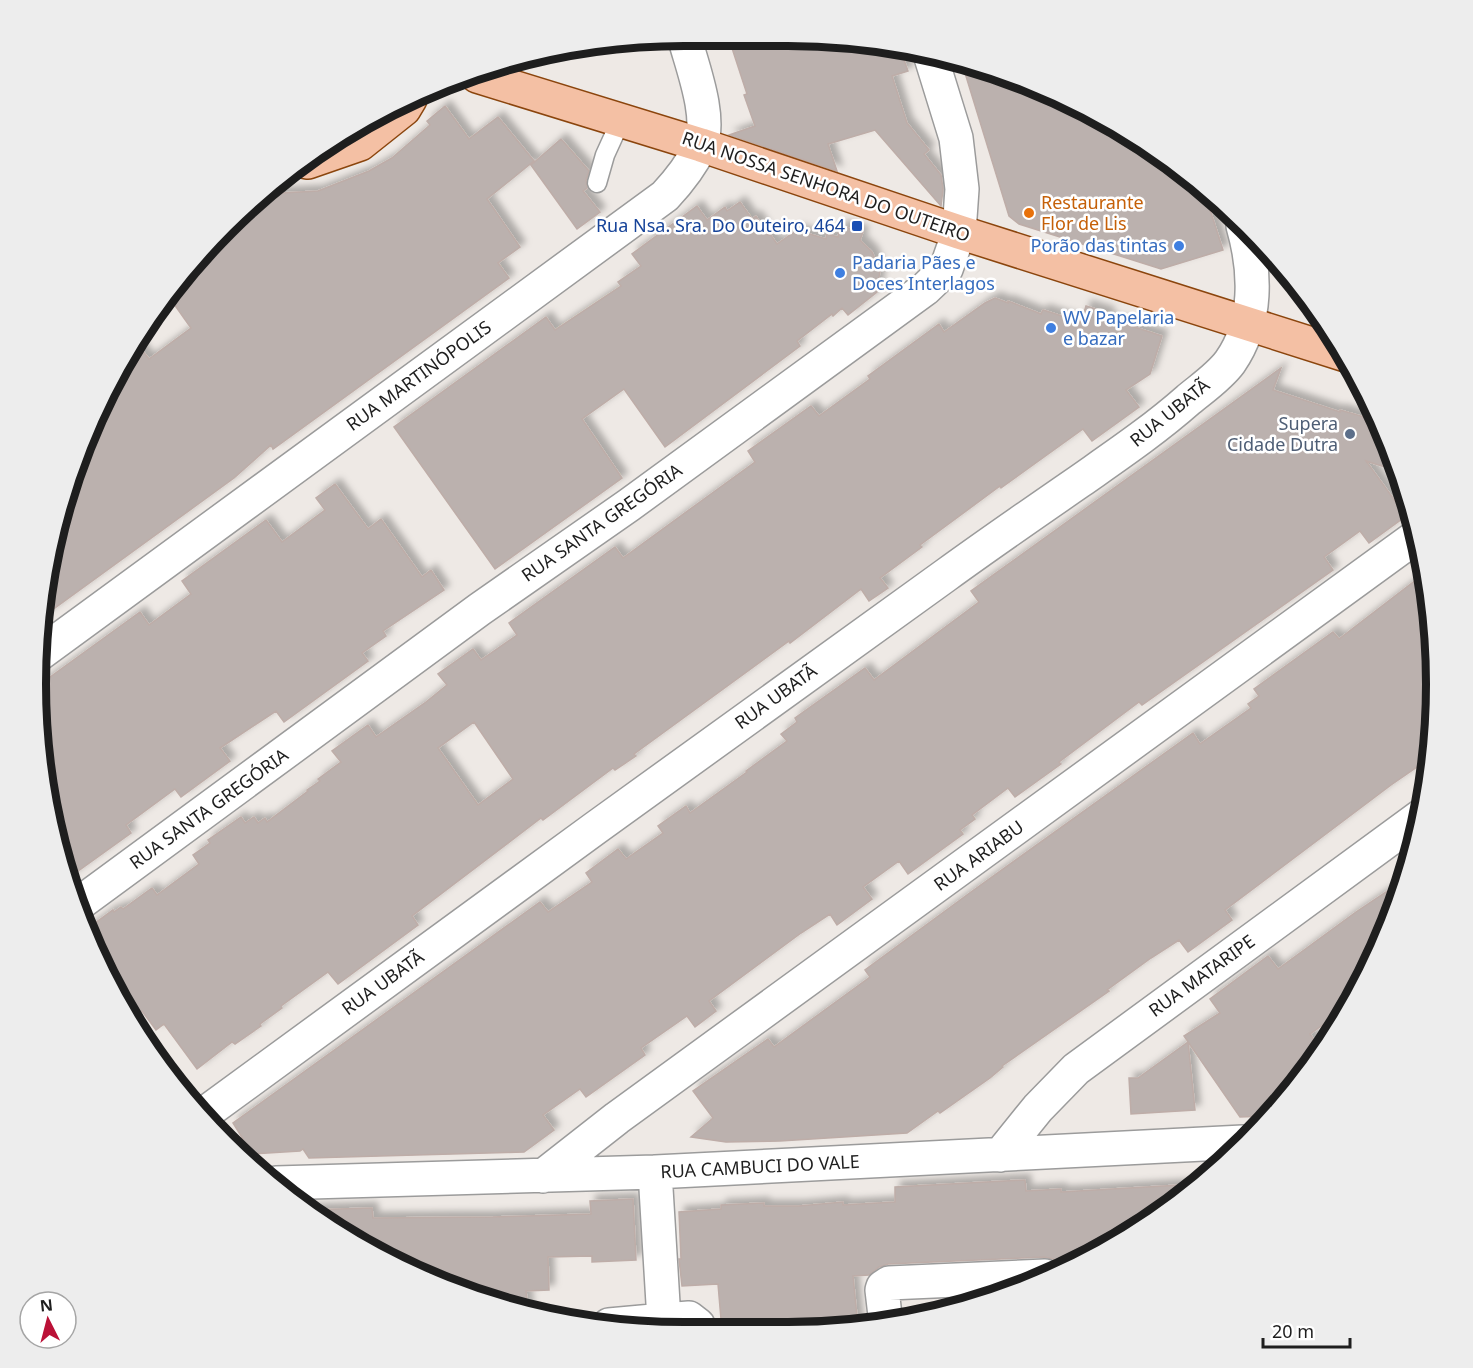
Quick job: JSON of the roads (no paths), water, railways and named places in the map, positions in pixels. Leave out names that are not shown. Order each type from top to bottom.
[{"type":"main road","name":"RUA NOSSA SENHORA DO OUTEIRO","points":[[485,78],[701,145],[958,232],[1331,349]]},
{"type":"main road","points":[[329,155],[360,144],[396,115]]},
{"type":"street","name":"RUA MARTINÓPOLIS","points":[[48,648],[665,196],[687,171],[701,145],[703,122],[701,95],[687,46]]},
{"type":"street","name":"RUA SANTA GREGÓRIA","points":[[84,900],[470,616],[629,505],[926,289],[946,269],[958,232],[962,189],[956,138],[933,63]]},
{"type":"street","name":"RUA UBATÃ","points":[[210,1110],[746,718],[1158,426],[1227,366],[1240,346],[1249,323],[1252,274],[1247,241]]},
{"type":"street","name":"RUA ARIABU","points":[[543,1176],[627,1111],[1410,541]]},
{"type":"street","name":"RUA MATARIPE","points":[[1000,1155],[1038,1108],[1076,1069],[1411,824]]},
{"type":"street","name":"RUA CAMBUCI DO VALE","points":[[287,1183],[655,1172],[1232,1143]]},
{"type":"street","points":[[655,1172],[663,1320]]},
{"type":"street","points":[[884,1314],[882,1290],[889,1282],[1023,1277]]},
{"type":"street","points":[[656,1321],[689,1318],[694,1322]]},
{"type":"lane","points":[[597,183],[605,155],[621,120]]},
{"type":"place","name":"Restaurante Flor de Lis","points":[[1029,213]]},
{"type":"place","name":"Rua Nsa. Sra. Do Outeiro, 464","points":[[857,226]]},
{"type":"place","name":"Porão das tintas","points":[[1179,246]]},
{"type":"place","name":"Padaria Pães e Doces Interlagos","points":[[840,273]]},
{"type":"place","name":"WV Papelaria e bazar","points":[[1051,328]]},
{"type":"place","name":"Supera Cidade Dutra","points":[[1350,434]]}]
